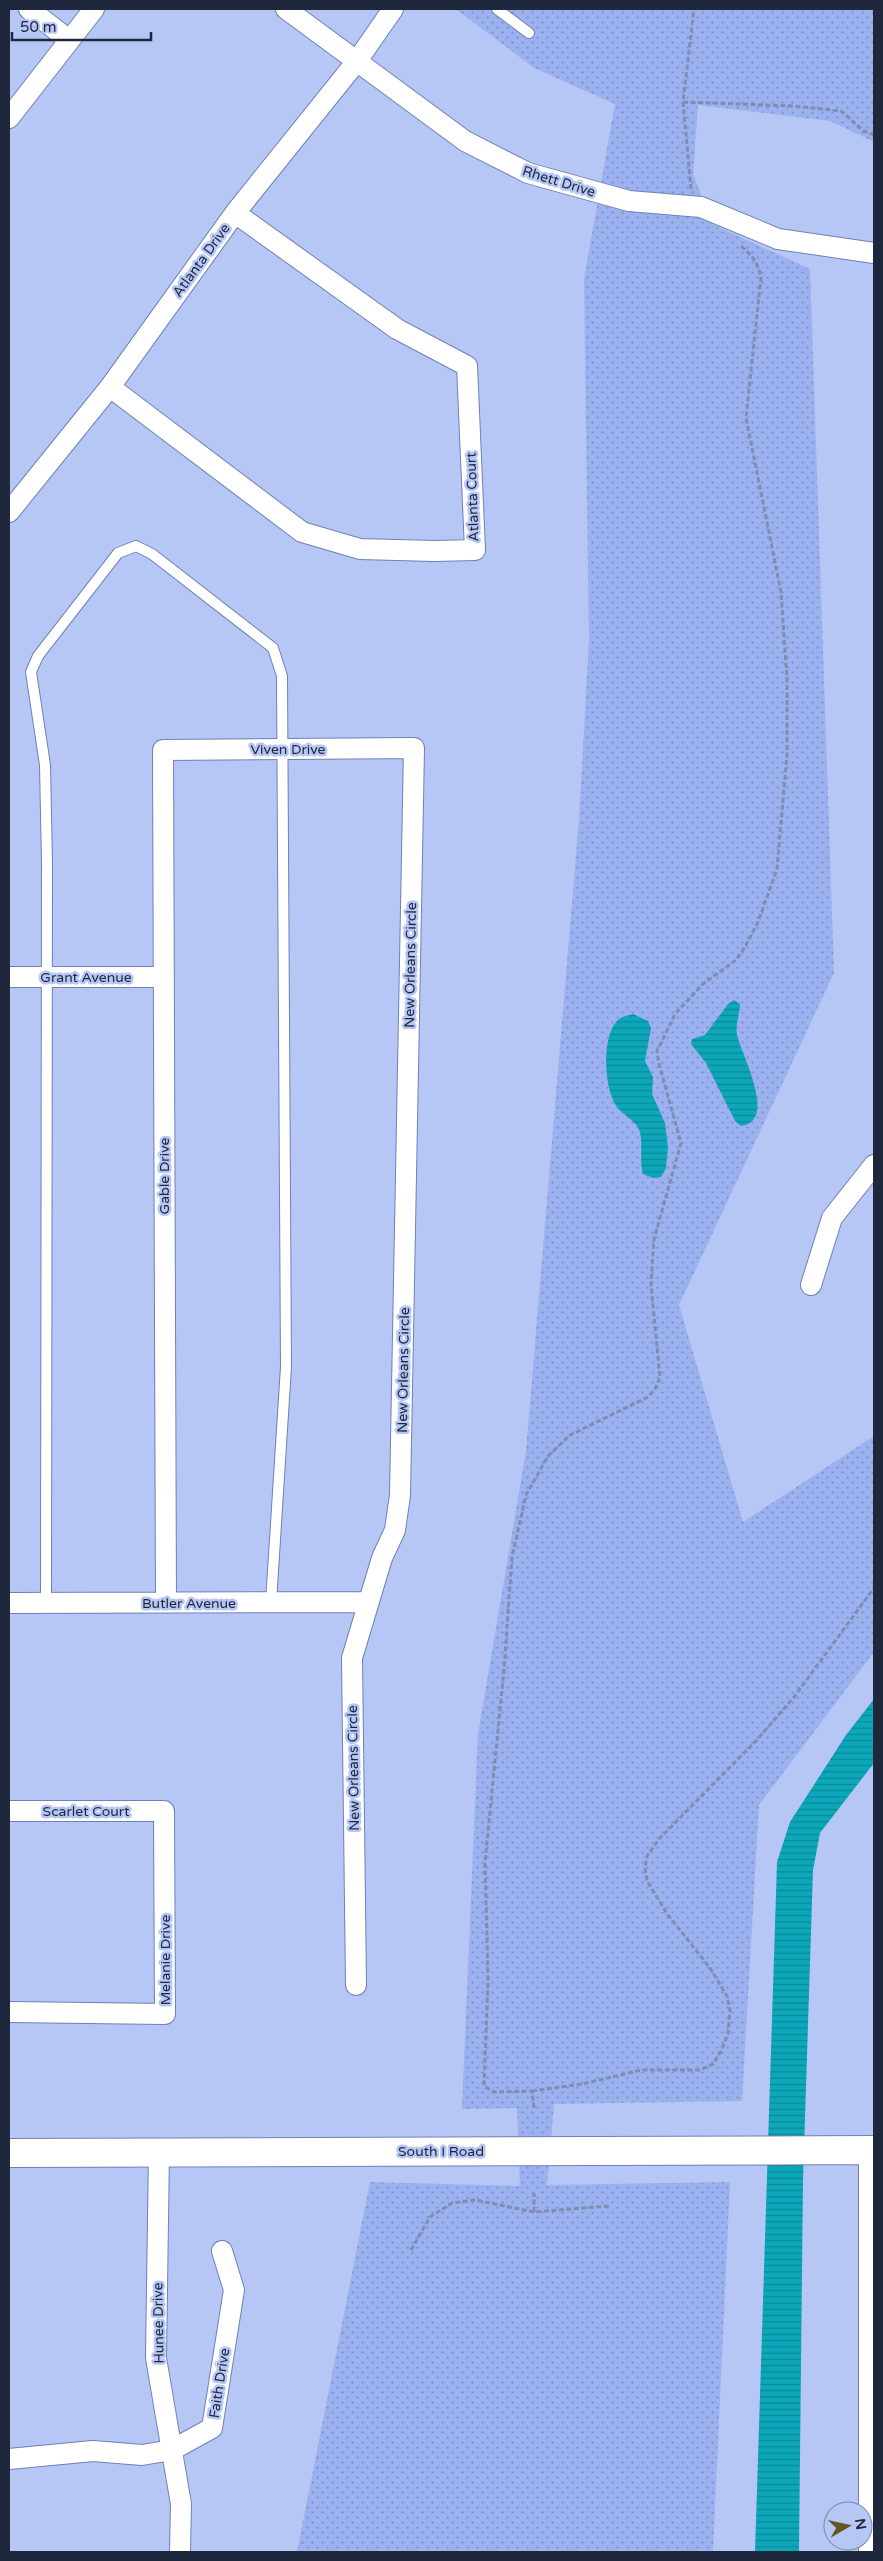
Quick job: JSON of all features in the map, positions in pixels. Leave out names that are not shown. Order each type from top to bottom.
[{"type":"main road","name":"South I Road","points":[[9,2153],[874,2150]]},
{"type":"main road","points":[[873,2552],[874,2150]]},
{"type":"street","points":[[29,9],[69,40]]},
{"type":"street","points":[[9,118],[94,9]]},
{"type":"street","name":"Rhett Drive","points":[[286,9],[465,141],[528,174],[629,200],[701,207],[778,239],[874,253]]},
{"type":"street","name":"Atlanta Drive","points":[[9,512],[110,387],[235,213],[357,61],[393,9]]},
{"type":"street","name":"Atlanta Court","points":[[110,387],[302,532],[360,549],[434,552],[475,550],[467,366],[397,329],[235,213]]},
{"type":"street","name":"Viven Drive","points":[[163,750],[414,748]]},
{"type":"street","name":"New Orleans Circle","points":[[356,1985],[352,1658],[382,1558],[395,1530],[400,1495],[414,748]]},
{"type":"street","name":"Gable Drive","points":[[163,750],[166,1603]]},
{"type":"street","name":"Grant Avenue","points":[[9,978],[163,977]]},
{"type":"street","points":[[811,1285],[832,1218],[874,1165]]},
{"type":"street","name":"Butler Avenue","points":[[9,1603],[369,1602]]},
{"type":"street","name":"Scarlet Court","points":[[9,1811],[164,1811]]},
{"type":"street","name":"Melanie Drive","points":[[9,2012],[165,2014],[164,1811]]},
{"type":"street","name":"Hunee Drive","points":[[159,2152],[156,2358],[181,2504],[180,2552]]},
{"type":"street","name":"Faith Drive","points":[[9,2459],[93,2451],[142,2455],[172,2450],[212,2428],[234,2290],[222,2251]]},
{"type":"lane","points":[[497,9],[529,33]]},
{"type":"lane","points":[[46,1603],[45,977],[47,863],[45,765],[31,672],[38,656],[118,553],[136,546],[152,554],[273,648],[282,676],[286,1367],[271,1602]]},
{"type":"path","points":[[692,192],[683,102],[694,9]]},
{"type":"path","points":[[683,102],[794,106],[841,111],[864,131],[874,135]]},
{"type":"path","points":[[740,245],[753,256],[761,277],[746,418],[781,592],[787,754],[777,869],[758,922],[745,947],[736,960],[704,983],[675,1014],[657,1051],[681,1143],[654,1238],[651,1284],[660,1378],[654,1391],[646,1398],[570,1435],[548,1456],[526,1495],[512,1556],[504,1670],[485,1862],[488,1980],[484,2086],[494,2092],[532,2091],[582,2084],[641,2070],[700,2070],[713,2064],[728,2034],[730,2010],[727,1996],[710,1968],[668,1915],[647,1881],[645,1868],[647,1856],[660,1838],[755,1742],[794,1697],[874,1588]]},
{"type":"path","points":[[532,2091],[534,2108]]},
{"type":"path","points":[[534,2193],[534,2212]]},
{"type":"path","points":[[411,2250],[430,2217],[452,2203],[475,2200],[534,2212],[610,2206]]},
{"type":"shaded area","points":[[456,9],[874,9],[874,142],[830,121],[698,105],[693,174],[712,224],[810,269],[834,973],[679,1305],[743,1522],[874,1436],[874,1652],[759,1805],[742,2101],[554,2104],[547,2185],[730,2182],[713,2552],[297,2552],[370,2182],[520,2186],[517,2108],[462,2109],[478,1734],[526,1451],[579,820],[589,641],[584,279],[615,104],[534,68]]},
{"type":"shaded area","points":[[734,1000],[740,1004],[737,1035],[755,1086],[757,1101],[757,1113],[752,1122],[741,1126],[735,1121],[706,1063],[691,1044],[692,1039],[705,1035],[728,1004]]},
{"type":"shaded area","points":[[633,1014],[648,1021],[651,1028],[645,1061],[653,1077],[652,1094],[665,1123],[668,1147],[666,1168],[661,1177],[653,1178],[643,1174],[640,1132],[636,1124],[615,1104],[609,1086],[606,1062],[608,1039],[611,1030],[620,1018]]},
{"type":"shaded area","points":[[874,1699],[874,1763],[820,1833],[813,1870],[803,2180],[799,2552],[755,2552],[777,1862],[790,1822],[846,1735]]}]
